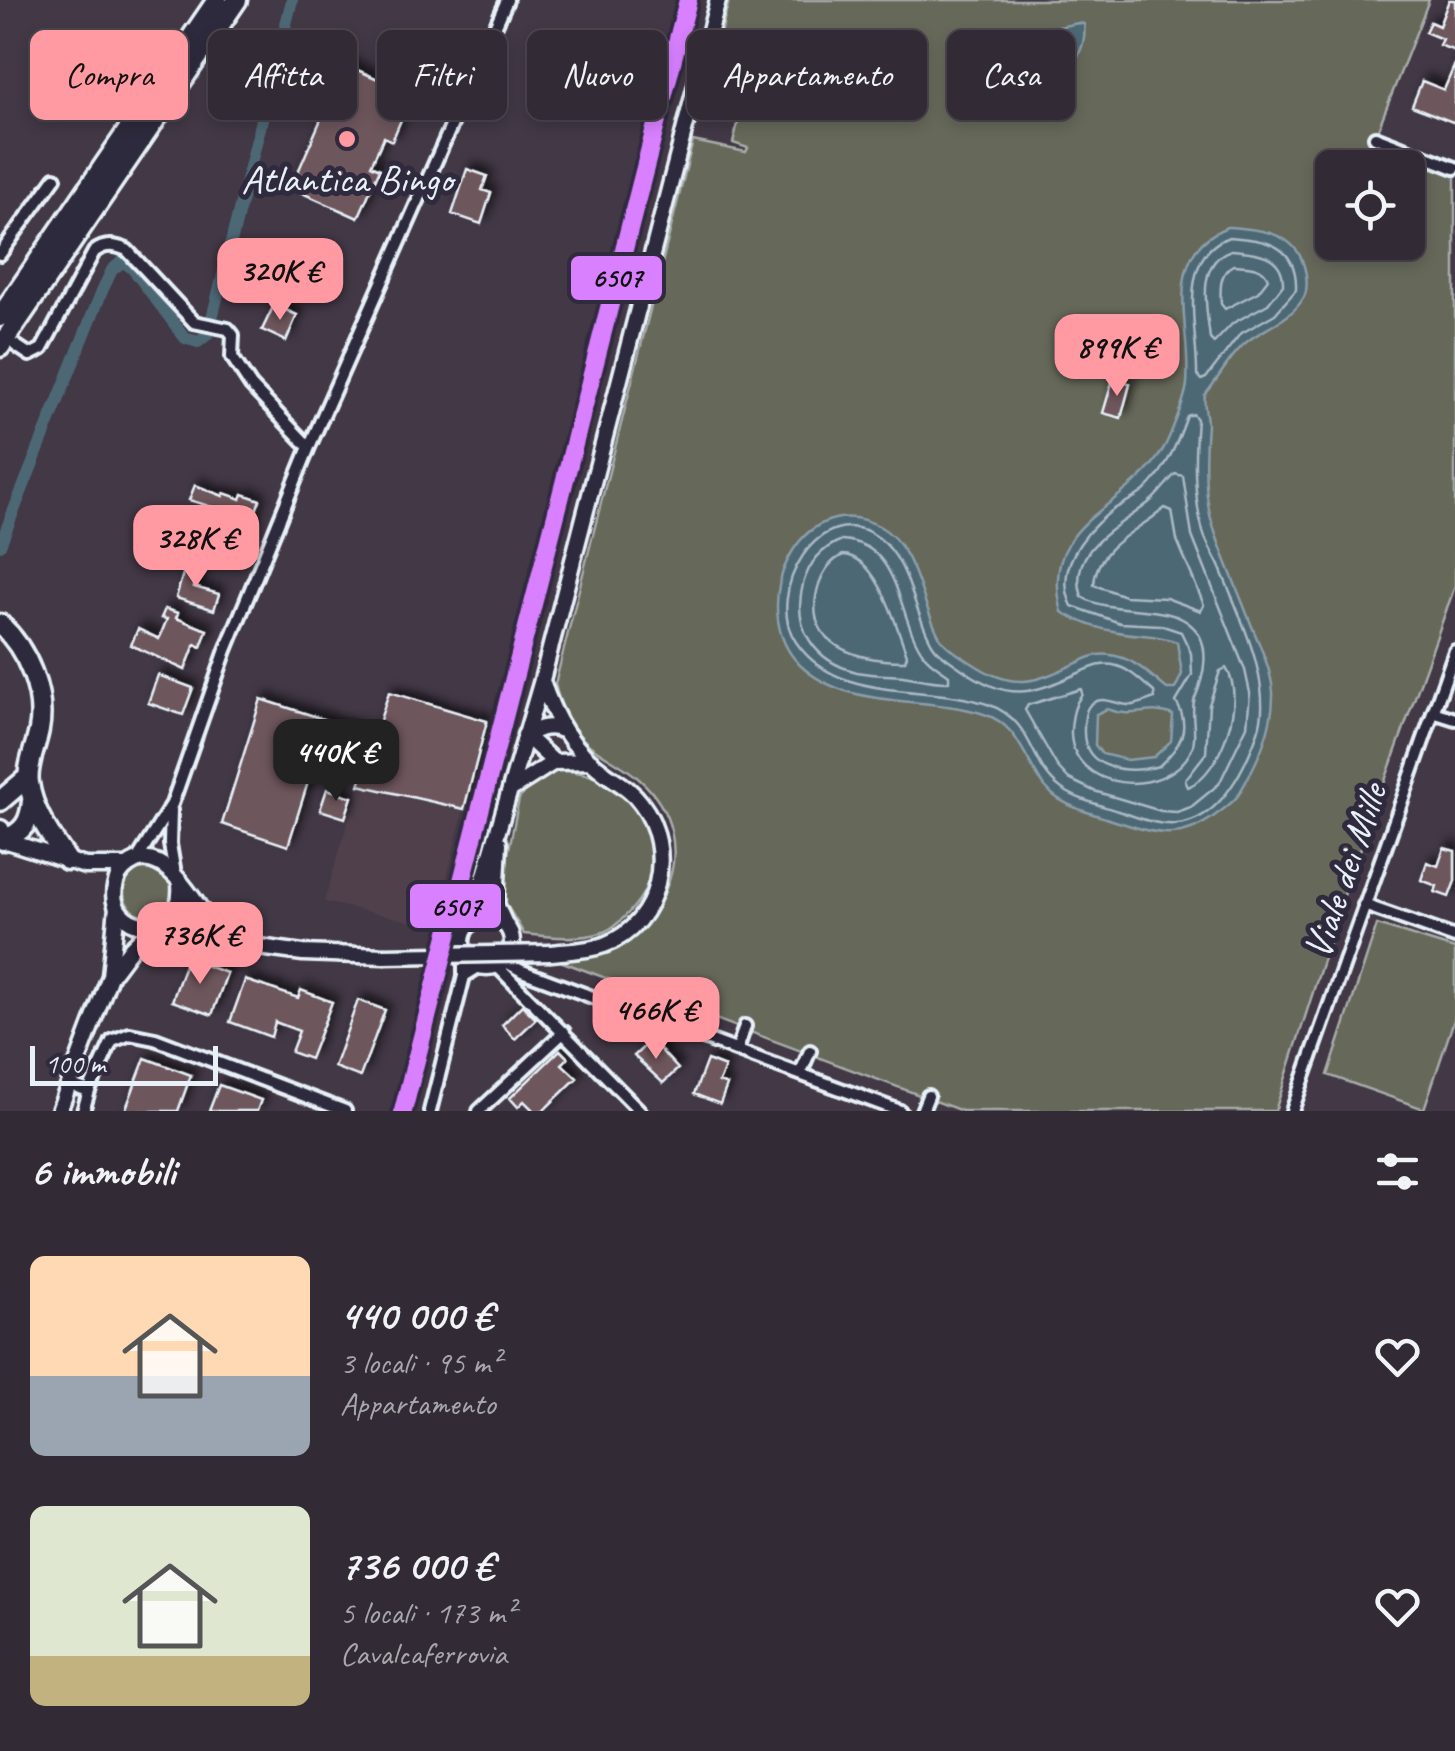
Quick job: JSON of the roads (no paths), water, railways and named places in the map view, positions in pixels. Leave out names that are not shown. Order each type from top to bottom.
[{"type":"highway","points":[[0,317],[217,0]]},
{"type":"highway","points":[[8,346],[237,0]]},
{"type":"highway","points":[[0,624],[12,635],[34,673],[40,724],[28,778],[32,800],[46,830],[76,863]]},
{"type":"highway","points":[[1,802],[28,778]]},
{"type":"highway","points":[[1,836],[20,833],[30,818],[32,800]]},
{"type":"street","points":[[110,976],[115,884],[172,804],[226,650],[309,447],[507,0]]},
{"type":"street","points":[[430,1111],[464,976],[463,936],[471,923],[542,680],[718,0]]},
{"type":"street","points":[[1375,137],[1455,168]]},
{"type":"street","points":[[0,254],[55,178]]},
{"type":"street","points":[[8,346],[30,355],[42,348],[94,252],[101,246],[118,246],[127,250],[194,322],[228,329],[233,335],[232,357],[251,386],[309,447]]},
{"type":"street","name":"Viale dei Mille","points":[[1292,1111],[1455,650]]},
{"type":"street","points":[[1,836],[76,863],[102,880],[134,924],[213,926],[259,947],[384,956],[551,953],[606,944],[632,928],[645,913],[660,879],[658,835],[640,802],[591,761],[562,730],[542,680]]},
{"type":"street","points":[[1433,712],[1455,720]]},
{"type":"street","points":[[525,735],[542,727],[562,730]]},
{"type":"street","points":[[525,735],[554,762]]},
{"type":"street","points":[[510,790],[554,762],[591,761]]},
{"type":"street","points":[[59,1111],[110,976],[132,947],[178,906],[178,879],[170,844],[172,804]]},
{"type":"street","points":[[464,976],[493,964],[512,947],[496,894],[499,827]]},
{"type":"street","points":[[76,863],[158,861],[178,879],[213,926]]},
{"type":"street","points":[[1364,905],[1455,937]]},
{"type":"street","points":[[471,923],[492,917],[506,924]]},
{"type":"street","points":[[464,950],[493,964],[522,971],[897,1110]]},
{"type":"street","points":[[493,964],[640,1111]]},
{"type":"street","points":[[651,1018],[660,994]]},
{"type":"street","points":[[737,1050],[745,1026]]},
{"type":"street","points":[[479,1111],[564,1032]]},
{"type":"street","points":[[82,1111],[112,1041],[130,1034],[345,1111]]},
{"type":"street","points":[[800,1074],[810,1051]]},
{"type":"street","points":[[68,1084],[89,1091]]},
{"type":"street","points":[[922,1111],[928,1096]]},
{"type":"water","points":[[1084,24],[1078,56],[1075,59],[1075,30],[1044,30]]},
{"type":"water","points":[[1227,227],[1262,231],[1284,239],[1299,254],[1307,286],[1293,311],[1249,340],[1205,395],[1208,506],[1270,673],[1273,705],[1267,732],[1252,770],[1232,802],[1190,830],[1164,833],[1094,814],[1058,799],[1043,784],[1016,738],[984,714],[864,696],[819,680],[800,665],[784,642],[777,614],[779,586],[788,559],[804,537],[825,522],[850,518],[879,526],[892,535],[910,562],[941,639],[987,672],[1025,681],[1106,654],[1130,661],[1167,689],[1175,689],[1182,674],[1177,642],[1103,629],[1068,616],[1062,612],[1058,579],[1064,553],[1077,532],[1138,480],[1156,460],[1170,435],[1187,384],[1183,294],[1186,273],[1193,255],[1206,239]],"holes":[[[1107,709],[1156,711],[1173,715],[1171,741],[1154,757],[1127,760],[1102,754],[1095,745],[1096,714]]]},
{"type":"waterway","points":[[0,545],[112,270],[123,261],[133,269],[185,338],[198,342],[208,334],[292,0]]},
{"type":"place","name":"Atlantica Bingo","points":[[347,139]]}]
